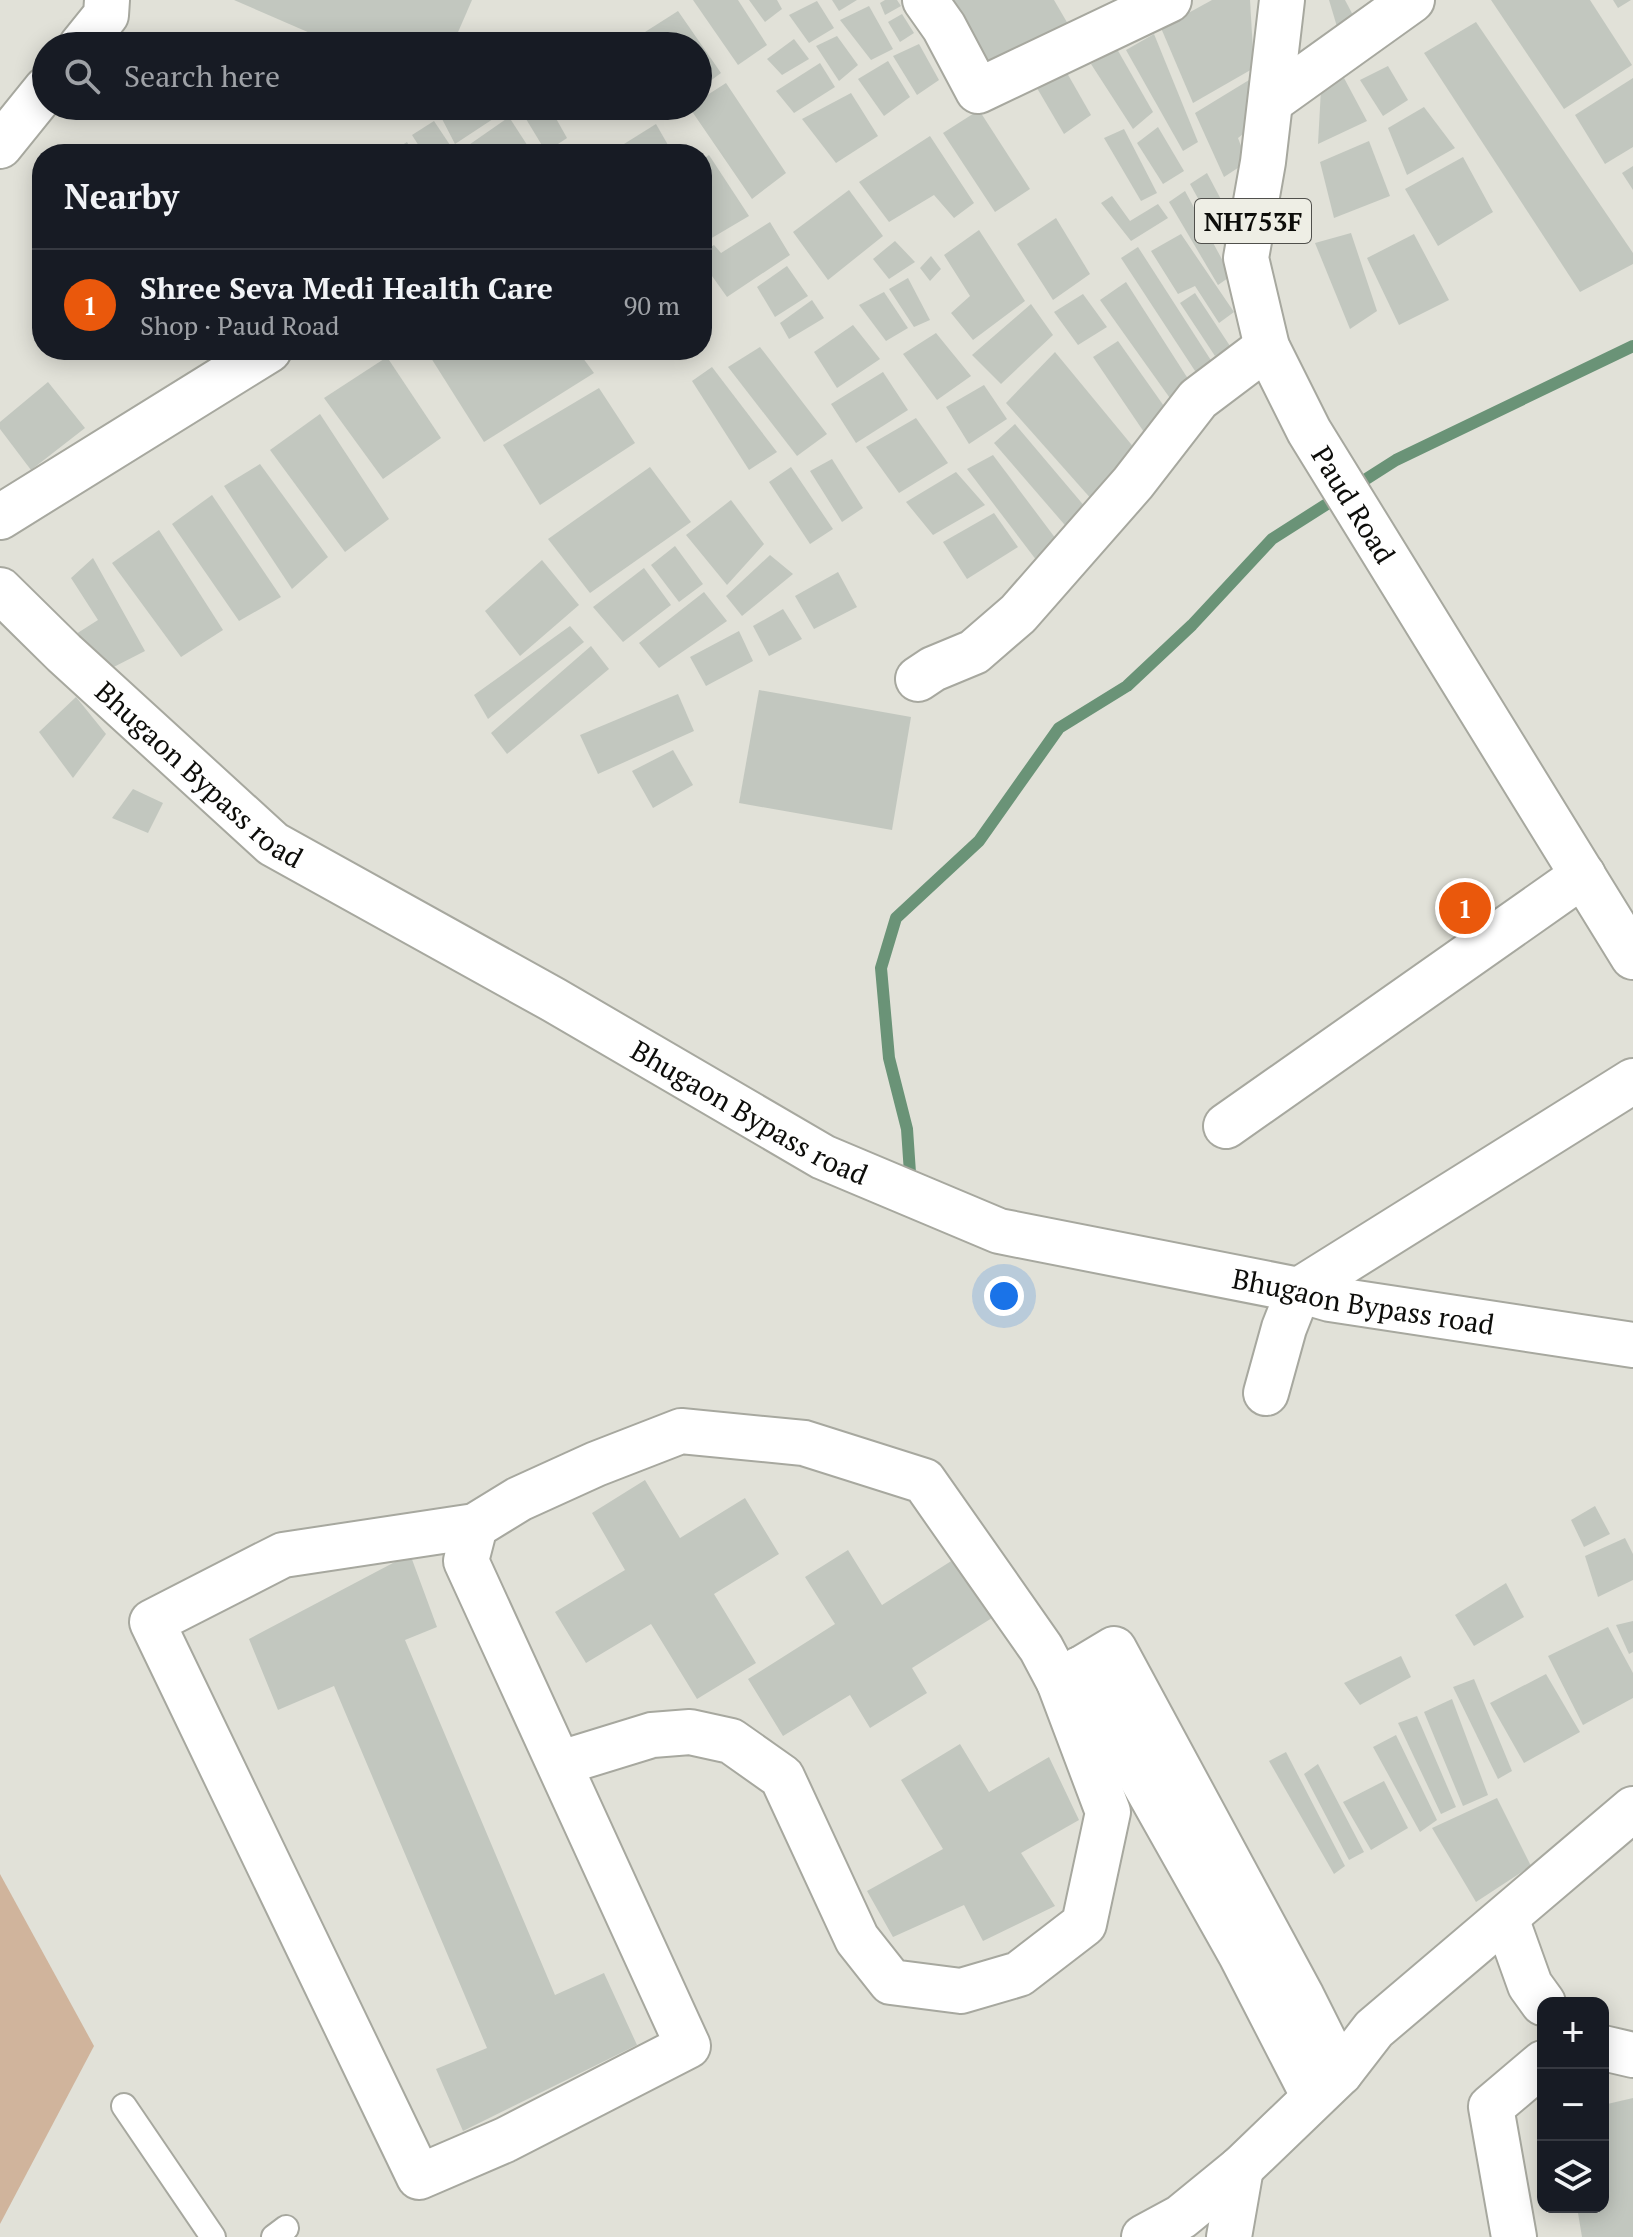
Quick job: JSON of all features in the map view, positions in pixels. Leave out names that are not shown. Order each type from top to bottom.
[{"type":"street","points":[[92,32],[106,15],[107,0]]},
{"type":"street","points":[[925,0],[944,27],[978,91],[1169,0]]},
{"type":"street","name":"Paud Road","points":[[1282,0],[1263,162],[1246,258],[1267,347],[1309,431],[1633,957]]},
{"type":"street","points":[[1271,101],[1412,0]]},
{"type":"street","points":[[0,146],[32,106]]},
{"type":"street","points":[[918,679],[933,669],[974,652],[1018,614],[1125,493],[1198,399],[1267,347]]},
{"type":"street","points":[[0,517],[253,360]]},
{"type":"street","name":"Bhugaon Bypass road","points":[[0,590],[64,653],[273,844],[554,1000],[823,1157],[999,1231],[1299,1290],[1330,1299],[1633,1345]]},
{"type":"street","points":[[1226,1126],[1583,875]]},
{"type":"street","points":[[1266,1393],[1284,1328],[1299,1290],[1633,1081]]},
{"type":"street","points":[[475,1526],[466,1561],[688,2046],[505,2140],[419,2177],[152,1622],[283,1555],[475,1526],[519,1499],[596,1464],[681,1431],[804,1443],[924,1481],[1041,1648],[1084,1667],[1274,1983],[1327,2085]]},
{"type":"street","points":[[561,1763],[652,1735],[690,1732],[731,1741],[782,1777],[857,1939],[891,1982],[961,1991],[1019,1974],[1084,1924],[1108,1812],[1084,1667]]},
{"type":"street","points":[[1144,2237],[1181,2217],[1241,2168],[1327,2085],[1374,2029],[1633,1809]]},
{"type":"street","points":[[1506,1918],[1530,1985],[1539,1997]]},
{"type":"street","points":[[1609,2049],[1633,2055]]},
{"type":"street","points":[[1514,2237],[1491,2107],[1537,2068]]},
{"type":"street","points":[[1229,2237],[1241,2168]]},
{"type":"lane","points":[[124,2106],[213,2237]]},
{"type":"shaded area","points":[[0,1874],[94,2046],[0,2224]]},
{"type":"building","points":[[234,0],[472,0],[458,32],[308,32]]},
{"type":"building","points":[[693,0],[738,0],[767,45],[738,65]]},
{"type":"building","points":[[749,0],[777,0],[782,9],[765,22]]},
{"type":"building","points":[[832,0],[857,0],[839,11]]},
{"type":"building","points":[[897,0],[901,6],[885,15],[880,3]]},
{"type":"building","points":[[945,0],[1054,0],[1068,24],[983,68]]},
{"type":"building","points":[[1212,0],[1250,0],[1254,68],[1193,103],[1161,28]]},
{"type":"building","points":[[1329,0],[1345,0],[1355,19],[1338,30]]},
{"type":"building","points":[[1491,0],[1590,0],[1632,65],[1564,109]]},
{"type":"building","points":[[1613,0],[1631,0],[1618,8]]},
{"type":"building","points":[[817,1],[834,28],[809,43],[789,15]]},
{"type":"building","points":[[869,6],[893,49],[871,60],[840,20]]},
{"type":"building","points":[[678,11],[693,32],[645,32]]},
{"type":"building","points":[[902,14],[914,33],[900,42],[888,22]]},
{"type":"building","points":[[1476,22],[1633,253],[1633,264],[1580,292],[1424,53]]},
{"type":"building","points":[[1154,34],[1198,142],[1183,151],[1126,50]]},
{"type":"building","points":[[837,36],[858,65],[839,81],[816,46]]},
{"type":"building","points":[[794,39],[809,59],[782,75],[767,59]]},
{"type":"building","points":[[919,44],[939,80],[917,95],[893,56]]},
{"type":"building","points":[[1117,49],[1153,112],[1133,129],[1091,64]]},
{"type":"building","points":[[712,60],[721,73],[712,80]]},
{"type":"building","points":[[888,61],[910,97],[884,116],[858,79]]},
{"type":"building","points":[[820,63],[835,87],[794,113],[776,91]]},
{"type":"building","points":[[1063,66],[1091,115],[1064,134],[1034,83]]},
{"type":"building","points":[[1388,66],[1408,100],[1383,116],[1360,80]]},
{"type":"building","points":[[1254,77],[1257,123],[1238,138],[1247,162],[1224,177],[1195,113]]},
{"type":"building","points":[[1344,78],[1367,121],[1318,144],[1321,89]]},
{"type":"building","points":[[1633,78],[1633,147],[1605,164],[1575,115]]},
{"type":"building","points":[[726,83],[786,173],[752,199],[698,120],[712,120],[712,92]]},
{"type":"building","points":[[851,93],[878,136],[836,163],[802,119]]},
{"type":"building","points":[[1424,107],[1455,148],[1407,175],[1388,128]]},
{"type":"building","points":[[979,110],[1030,189],[995,212],[943,133]]},
{"type":"building","points":[[443,120],[491,120],[455,144]]},
{"type":"building","points":[[505,120],[511,120],[527,144],[470,144]]},
{"type":"building","points":[[527,120],[557,120],[567,138],[558,144],[541,144]]},
{"type":"building","points":[[434,121],[449,144],[418,144],[412,135]]},
{"type":"building","points":[[656,124],[667,144],[624,144]]},
{"type":"building","points":[[1158,127],[1184,171],[1163,184],[1137,143]]},
{"type":"building","points":[[1124,129],[1157,193],[1141,201],[1104,138]]},
{"type":"building","points":[[930,136],[974,203],[954,218],[934,195],[889,222],[859,182]]},
{"type":"building","points":[[1369,141],[1390,196],[1334,218],[1320,162]]},
{"type":"building","points":[[1463,157],[1493,212],[1438,246],[1405,189]]},
{"type":"building","points":[[712,160],[749,216],[712,238]]},
{"type":"building","points":[[1633,166],[1633,190],[1622,173]]},
{"type":"building","points":[[1207,173],[1244,243],[1229,254],[1190,184]]},
{"type":"building","points":[[849,190],[883,236],[828,280],[793,232]]},
{"type":"building","points":[[1185,191],[1231,276],[1218,285],[1169,202]]},
{"type":"building","points":[[1112,196],[1130,221],[1158,204],[1168,218],[1131,241],[1101,203]]},
{"type":"building","points":[[1056,218],[1090,274],[1053,300],[1017,244]]},
{"type":"building","points":[[770,222],[790,255],[727,297],[712,276],[712,246],[721,253]]},
{"type":"building","points":[[979,230],[1025,301],[973,340],[951,313],[970,296],[944,255]]},
{"type":"building","points":[[1351,233],[1377,311],[1350,329],[1315,243]]},
{"type":"building","points":[[1181,234],[1234,312],[1219,323],[1195,286],[1178,294],[1151,251]]},
{"type":"building","points":[[1414,234],[1449,300],[1399,325],[1367,258]]},
{"type":"building","points":[[895,241],[915,262],[889,279],[873,259]]},
{"type":"building","points":[[1138,247],[1214,365],[1199,377],[1121,258]]},
{"type":"building","points":[[931,256],[941,269],[930,281],[920,268]]},
{"type":"building","points":[[787,266],[808,296],[775,317],[757,287]]},
{"type":"building","points":[[908,278],[930,320],[914,327],[889,289]]},
{"type":"building","points":[[1126,282],[1192,385],[1172,401],[1100,300]]},
{"type":"building","points":[[884,292],[908,328],[886,341],[859,305]]},
{"type":"building","points":[[1195,293],[1230,346],[1215,356],[1180,303]]},
{"type":"building","points":[[1083,294],[1107,327],[1078,345],[1054,312]]},
{"type":"building","points":[[812,300],[824,318],[789,339],[780,323]]},
{"type":"building","points":[[1031,304],[1053,335],[1001,384],[972,355]]},
{"type":"building","points":[[853,325],[880,359],[837,388],[814,352]]},
{"type":"building","points":[[936,333],[971,376],[937,400],[903,354]]},
{"type":"building","points":[[1118,341],[1171,416],[1146,435],[1093,357]]},
{"type":"building","points":[[760,347],[827,434],[797,456],[728,367]]},
{"type":"building","points":[[1055,352],[1140,455],[1093,501],[1006,403]]},
{"type":"building","points":[[382,360],[389,360],[441,438],[383,479],[324,398]]},
{"type":"building","points":[[432,360],[584,360],[594,373],[484,442]]},
{"type":"building","points":[[712,367],[777,452],[749,470],[692,381]]},
{"type":"building","points":[[883,372],[908,410],[856,443],[831,404]]},
{"type":"building","points":[[48,382],[85,428],[31,470],[0,429],[0,422]]},
{"type":"building","points":[[984,385],[1007,419],[969,444],[946,407]]},
{"type":"building","points":[[599,388],[635,443],[540,505],[503,445]]},
{"type":"building","points":[[320,414],[389,519],[345,552],[270,450]]},
{"type":"building","points":[[916,418],[948,463],[899,493],[866,447]]},
{"type":"building","points":[[1015,424],[1086,508],[1070,531],[994,443]]},
{"type":"building","points":[[993,455],[1062,547],[1040,565],[967,469]]},
{"type":"building","points":[[832,459],[863,508],[842,522],[810,471]]},
{"type":"building","points":[[260,464],[328,557],[292,589],[224,486]]},
{"type":"building","points":[[650,467],[691,522],[590,593],[548,539]]},
{"type":"building","points":[[791,467],[833,529],[810,544],[769,482]]},
{"type":"building","points":[[956,472],[985,505],[933,535],[906,502]]},
{"type":"building","points":[[212,495],[281,597],[239,621],[172,524]]},
{"type":"building","points":[[731,500],[764,544],[727,585],[686,535]]},
{"type":"building","points":[[994,513],[1018,547],[967,579],[943,542]]},
{"type":"building","points":[[159,530],[223,630],[181,657],[112,563]]},
{"type":"building","points":[[675,546],[703,584],[679,602],[651,565]]},
{"type":"building","points":[[770,555],[793,574],[742,616],[726,596]]},
{"type":"building","points":[[93,558],[145,651],[102,673],[76,634],[98,620],[71,578]]},
{"type":"building","points":[[542,560],[579,605],[520,656],[485,611]]},
{"type":"building","points":[[644,568],[671,605],[623,642],[593,607]]},
{"type":"building","points":[[838,572],[857,607],[814,629],[795,596]]},
{"type":"building","points":[[704,592],[727,621],[659,668],[639,643]]},
{"type":"building","points":[[783,609],[802,639],[769,656],[753,626]]},
{"type":"building","points":[[570,626],[584,642],[488,719],[474,695]]},
{"type":"building","points":[[739,631],[753,661],[706,686],[690,657]]},
{"type":"building","points":[[591,646],[609,669],[507,754],[491,733]]},
{"type":"building","points":[[759,690],[911,717],[892,830],[739,803]]},
{"type":"building","points":[[678,694],[694,731],[598,774],[580,735]]},
{"type":"building","points":[[76,697],[106,734],[73,778],[39,732]]},
{"type":"building","points":[[673,750],[693,785],[653,808],[632,771]]},
{"type":"building","points":[[133,789],[163,803],[148,833],[112,818]]},
{"type":"building","points":[[645,1480],[680,1538],[745,1498],[779,1554],[714,1594],[756,1663],[697,1699],[651,1624],[586,1663],[555,1612],[625,1570],[592,1513]]},
{"type":"building","points":[[1595,1506],[1610,1534],[1584,1547],[1571,1520]]},
{"type":"building","points":[[1625,1538],[1633,1554],[1633,1580],[1598,1597],[1585,1556]]},
{"type":"building","points":[[848,1550],[882,1605],[956,1558],[992,1618],[912,1668],[927,1693],[870,1728],[850,1695],[783,1736],[748,1679],[835,1624],[805,1577]]},
{"type":"building","points":[[410,1554],[437,1627],[405,1640],[555,1995],[604,1973],[637,2045],[463,2131],[436,2069],[487,2048],[334,1686],[278,1710],[249,1639]]},
{"type":"building","points":[[1506,1583],[1524,1617],[1474,1646],[1455,1615]]},
{"type":"building","points":[[1633,1621],[1633,1652],[1629,1654],[1616,1625]]},
{"type":"building","points":[[1608,1627],[1633,1673],[1633,1698],[1583,1725],[1548,1656]]},
{"type":"building","points":[[1401,1656],[1411,1677],[1360,1705],[1344,1683]]},
{"type":"building","points":[[1546,1674],[1580,1732],[1524,1763],[1490,1703]]},
{"type":"building","points":[[1474,1679],[1512,1771],[1498,1779],[1453,1687]]},
{"type":"building","points":[[1452,1699],[1488,1795],[1463,1806],[1424,1712]]},
{"type":"building","points":[[1417,1716],[1456,1807],[1441,1814],[1398,1723]]},
{"type":"building","points":[[1396,1735],[1437,1820],[1420,1832],[1373,1747]]},
{"type":"building","points":[[960,1744],[989,1792],[1049,1757],[1079,1820],[1021,1853],[1055,1906],[983,1941],[964,1905],[893,1937],[867,1891],[943,1849],[901,1780]]},
{"type":"building","points":[[1286,1752],[1345,1866],[1334,1874],[1269,1761]]},
{"type":"building","points":[[1318,1764],[1364,1852],[1349,1860],[1304,1774]]},
{"type":"building","points":[[1384,1781],[1408,1828],[1371,1850],[1343,1802]]},
{"type":"building","points":[[1497,1798],[1531,1866],[1476,1902],[1432,1828]]},
{"type":"building","points":[[1633,2098],[1633,2237],[1582,2237],[1578,2213],[1609,2213],[1609,2104]]},
{"type":"waterway","points":[[910,1173],[907,1129],[889,1058],[881,968],[896,918],[979,841],[1059,728],[1127,686],[1192,625],[1272,539],[1396,460],[1633,346]]},
{"type":"place","name":"Shree Seva Medi Health Care","points":[[1465,908]]}]
